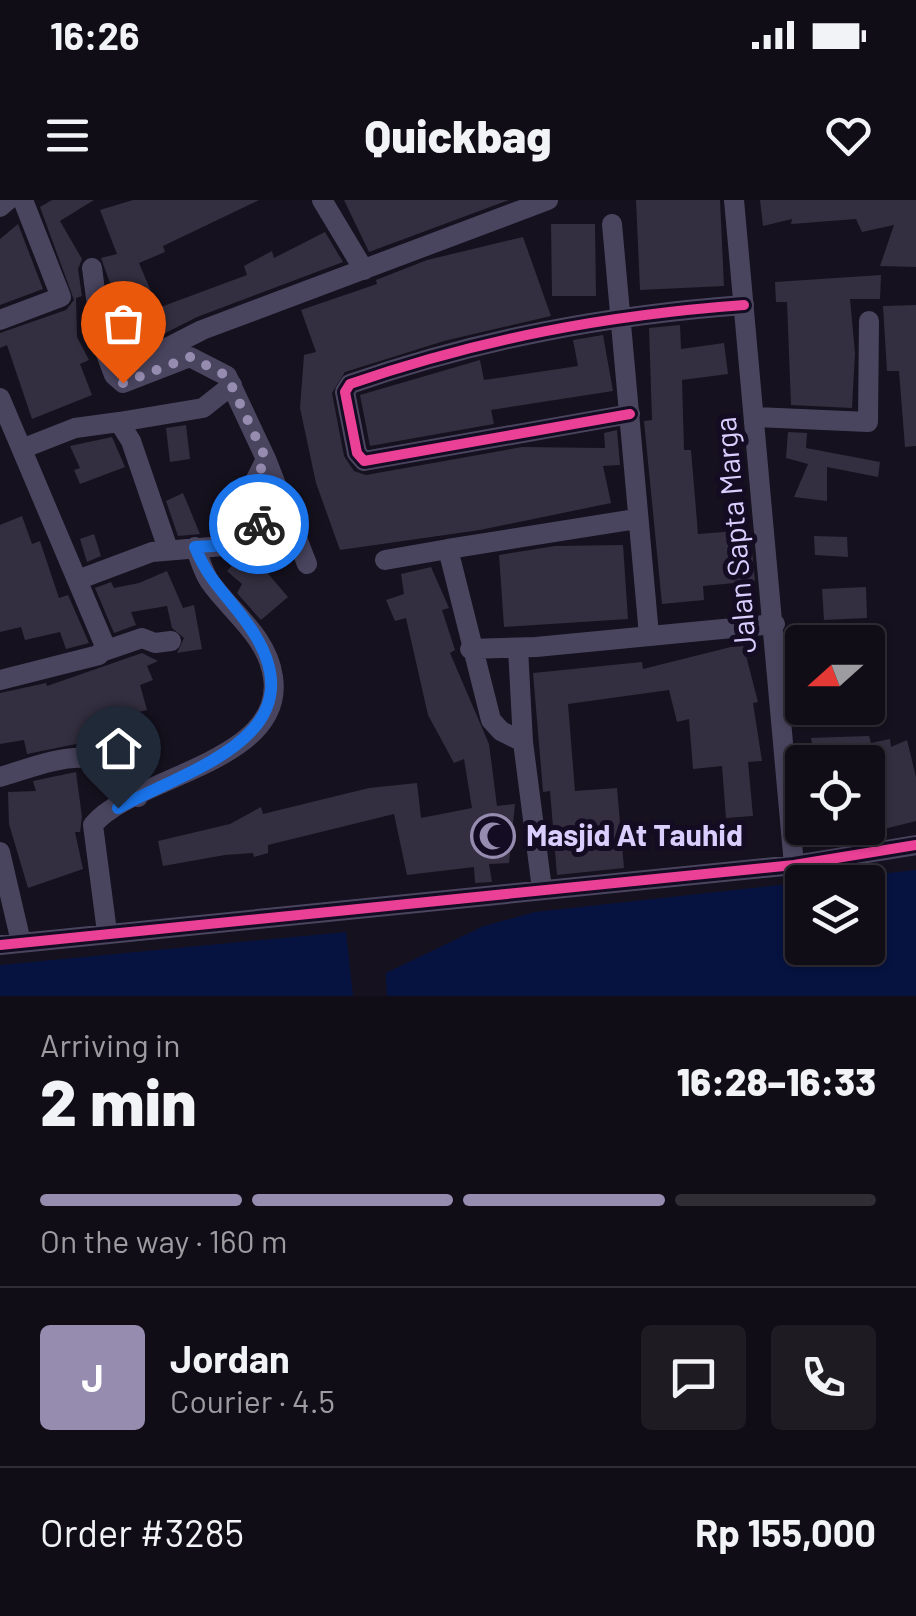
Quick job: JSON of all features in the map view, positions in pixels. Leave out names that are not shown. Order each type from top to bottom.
[{"type":"street","points":[[0,207],[8,200]]},
{"type":"street","points":[[0,320],[62,297],[23,200]]},
{"type":"street","points":[[322,200],[364,270]]},
{"type":"street","points":[[114,375],[202,330],[548,200]]},
{"type":"street","name":"Jalan Sapta Marga","points":[[734,200],[794,864]]},
{"type":"street","points":[[612,224],[648,635]]},
{"type":"street","points":[[92,268],[102,343],[114,375],[123,383],[190,357],[210,363],[232,385],[308,564]]},
{"type":"street","points":[[630,414],[364,461],[357,453],[346,400],[350,384],[407,364],[546,328],[621,315],[744,305]]},
{"type":"street","points":[[756,417],[868,422],[869,320]]},
{"type":"street","points":[[13,438],[203,408],[232,385]]},
{"type":"street","points":[[0,398],[13,438],[80,578],[104,652]]},
{"type":"street","points":[[118,422],[135,452],[168,550]]},
{"type":"street","points":[[80,578],[168,550],[247,544],[254,540],[258,519],[252,486],[266,459]]},
{"type":"street","points":[[384,560],[636,519]]},
{"type":"street","points":[[107,932],[94,825],[241,742],[269,707],[273,677],[266,658],[236,609],[212,584],[195,547]]},
{"type":"street","points":[[448,549],[470,649],[494,725],[524,742]]},
{"type":"street","points":[[470,649],[775,624]]},
{"type":"street","points":[[0,680],[142,638],[154,643],[171,641]]},
{"type":"street","points":[[518,648],[524,742],[542,889]]},
{"type":"street","points":[[0,777],[84,757],[100,758],[119,766],[138,797]]},
{"type":"street","points":[[0,852],[10,944],[794,864],[916,845]]},
{"type":"shaded area","points":[[916,870],[916,996],[0,996],[0,965],[346,932],[363,984],[484,926],[535,912],[785,885],[785,965],[885,965],[885,873]]},
{"type":"pier","points":[[351,931],[366,977],[385,967],[387,996],[353,996],[346,932]]},
{"type":"building","points":[[52,200],[94,200],[60,221],[82,259],[78,269],[82,296],[76,298],[77,337],[89,360],[80,364],[92,395],[32,419],[7,345],[0,348],[0,333],[66,310],[74,300],[40,207]]},
{"type":"building","points":[[133,200],[259,200],[163,246],[165,252],[139,263],[158,308],[247,275],[244,266],[272,251],[274,258],[325,232],[343,262],[197,317],[134,349],[101,258],[117,254],[100,210]]},
{"type":"building","points":[[344,200],[509,200],[369,252]]},
{"type":"building","points":[[636,200],[720,200],[724,286],[640,290]]},
{"type":"building","points":[[760,200],[916,200],[916,267],[880,266],[894,225],[862,232],[856,219],[791,224],[792,219],[763,226]]},
{"type":"building","points":[[18,224],[43,289],[0,305],[0,239]]},
{"type":"building","points":[[551,224],[595,224],[596,296],[552,296]]},
{"type":"building","points":[[523,237],[551,316],[444,341],[345,372],[332,393],[344,456],[354,471],[366,475],[522,447],[605,448],[604,433],[617,430],[620,465],[603,466],[611,503],[480,530],[340,550],[316,483],[300,408],[304,355],[316,352],[301,310],[377,284],[376,280],[427,260]]},
{"type":"building","points":[[881,275],[880,299],[850,299],[855,353],[852,408],[791,405],[787,302],[776,302],[775,282]]},
{"type":"building","points":[[916,305],[916,446],[905,447],[899,371],[887,371],[883,306]]},
{"type":"building","points":[[680,325],[681,349],[724,343],[728,374],[682,380],[684,450],[691,450],[698,534],[750,530],[755,581],[703,586],[704,600],[662,604],[644,421],[652,420],[649,328]]},
{"type":"building","points":[[603,335],[613,391],[491,410],[494,424],[370,446],[360,395],[480,360],[484,380],[578,366],[573,340]]},
{"type":"building","points":[[186,425],[190,459],[170,462],[166,428]]},
{"type":"building","points":[[788,432],[807,433],[806,448],[880,462],[878,477],[827,467],[827,501],[794,497],[808,464],[786,458]]},
{"type":"building","points":[[112,437],[125,467],[80,484],[74,470],[80,468],[70,446]]},
{"type":"building","points":[[183,493],[200,534],[178,536],[166,501]]},
{"type":"building","points":[[22,516],[32,544],[40,541],[59,598],[68,595],[89,643],[66,649],[60,632],[25,640],[21,627],[0,632],[0,525]]},
{"type":"building","points":[[94,534],[101,556],[87,562],[80,539]]},
{"type":"building","points":[[814,536],[847,537],[848,557],[815,555]]},
{"type":"building","points":[[623,545],[628,619],[504,627],[499,555],[555,546]]},
{"type":"building","points":[[253,556],[288,597],[261,620],[237,593],[242,584],[227,571],[238,559]]},
{"type":"building","points":[[431,567],[449,608],[442,610],[455,650],[450,653],[489,744],[497,806],[515,804],[509,863],[489,864],[492,882],[475,883],[474,867],[407,875],[394,814],[268,845],[268,853],[254,857],[253,853],[225,855],[163,866],[158,841],[230,824],[261,807],[263,814],[369,788],[417,783],[421,818],[472,808],[464,759],[454,763],[428,715],[406,618],[395,621],[386,600],[404,594],[401,574]]},
{"type":"building","points":[[167,571],[183,608],[194,605],[202,649],[177,653],[184,638],[172,628],[167,606],[131,612],[136,625],[114,633],[95,588],[111,582],[114,588],[139,583]]},
{"type":"building","points":[[866,587],[867,618],[824,620],[822,589]]},
{"type":"building","points":[[743,644],[758,702],[753,703],[762,761],[748,762],[753,816],[726,818],[722,766],[693,769],[689,719],[677,722],[669,690],[568,704],[575,791],[617,788],[624,868],[557,875],[550,791],[543,792],[533,673],[642,662],[643,669]]},
{"type":"building","points":[[142,653],[158,661],[147,666],[153,680],[140,685],[147,710],[111,719],[112,751],[76,744],[27,754],[24,740],[0,744],[0,693],[46,683],[47,686]]},
{"type":"building","points":[[869,736],[871,743],[890,739],[891,747],[907,740],[916,777],[916,821],[885,829],[885,745],[812,745],[811,738]]},
{"type":"building","points":[[76,772],[82,817],[80,832],[75,832],[83,869],[28,888],[9,824],[8,792],[36,791],[33,781]]},
{"type":"cycle path","points":[[630,414],[364,461],[357,453],[345,392],[350,384],[399,368],[544,331],[643,315],[744,305]]},
{"type":"cycle path","points":[[0,945],[794,865],[916,845]]},
{"type":"way so far","points":[[123,383],[190,357],[210,363],[227,376],[266,459],[252,486],[259,524]]},
{"type":"place","name":"Masjid At Tauhid","points":[[493,836]]},
{"type":"route","points":[[118,808],[205,765],[241,742],[269,707],[273,677],[266,658],[255,635],[212,584],[195,547],[247,544],[259,532],[259,524]]}]
